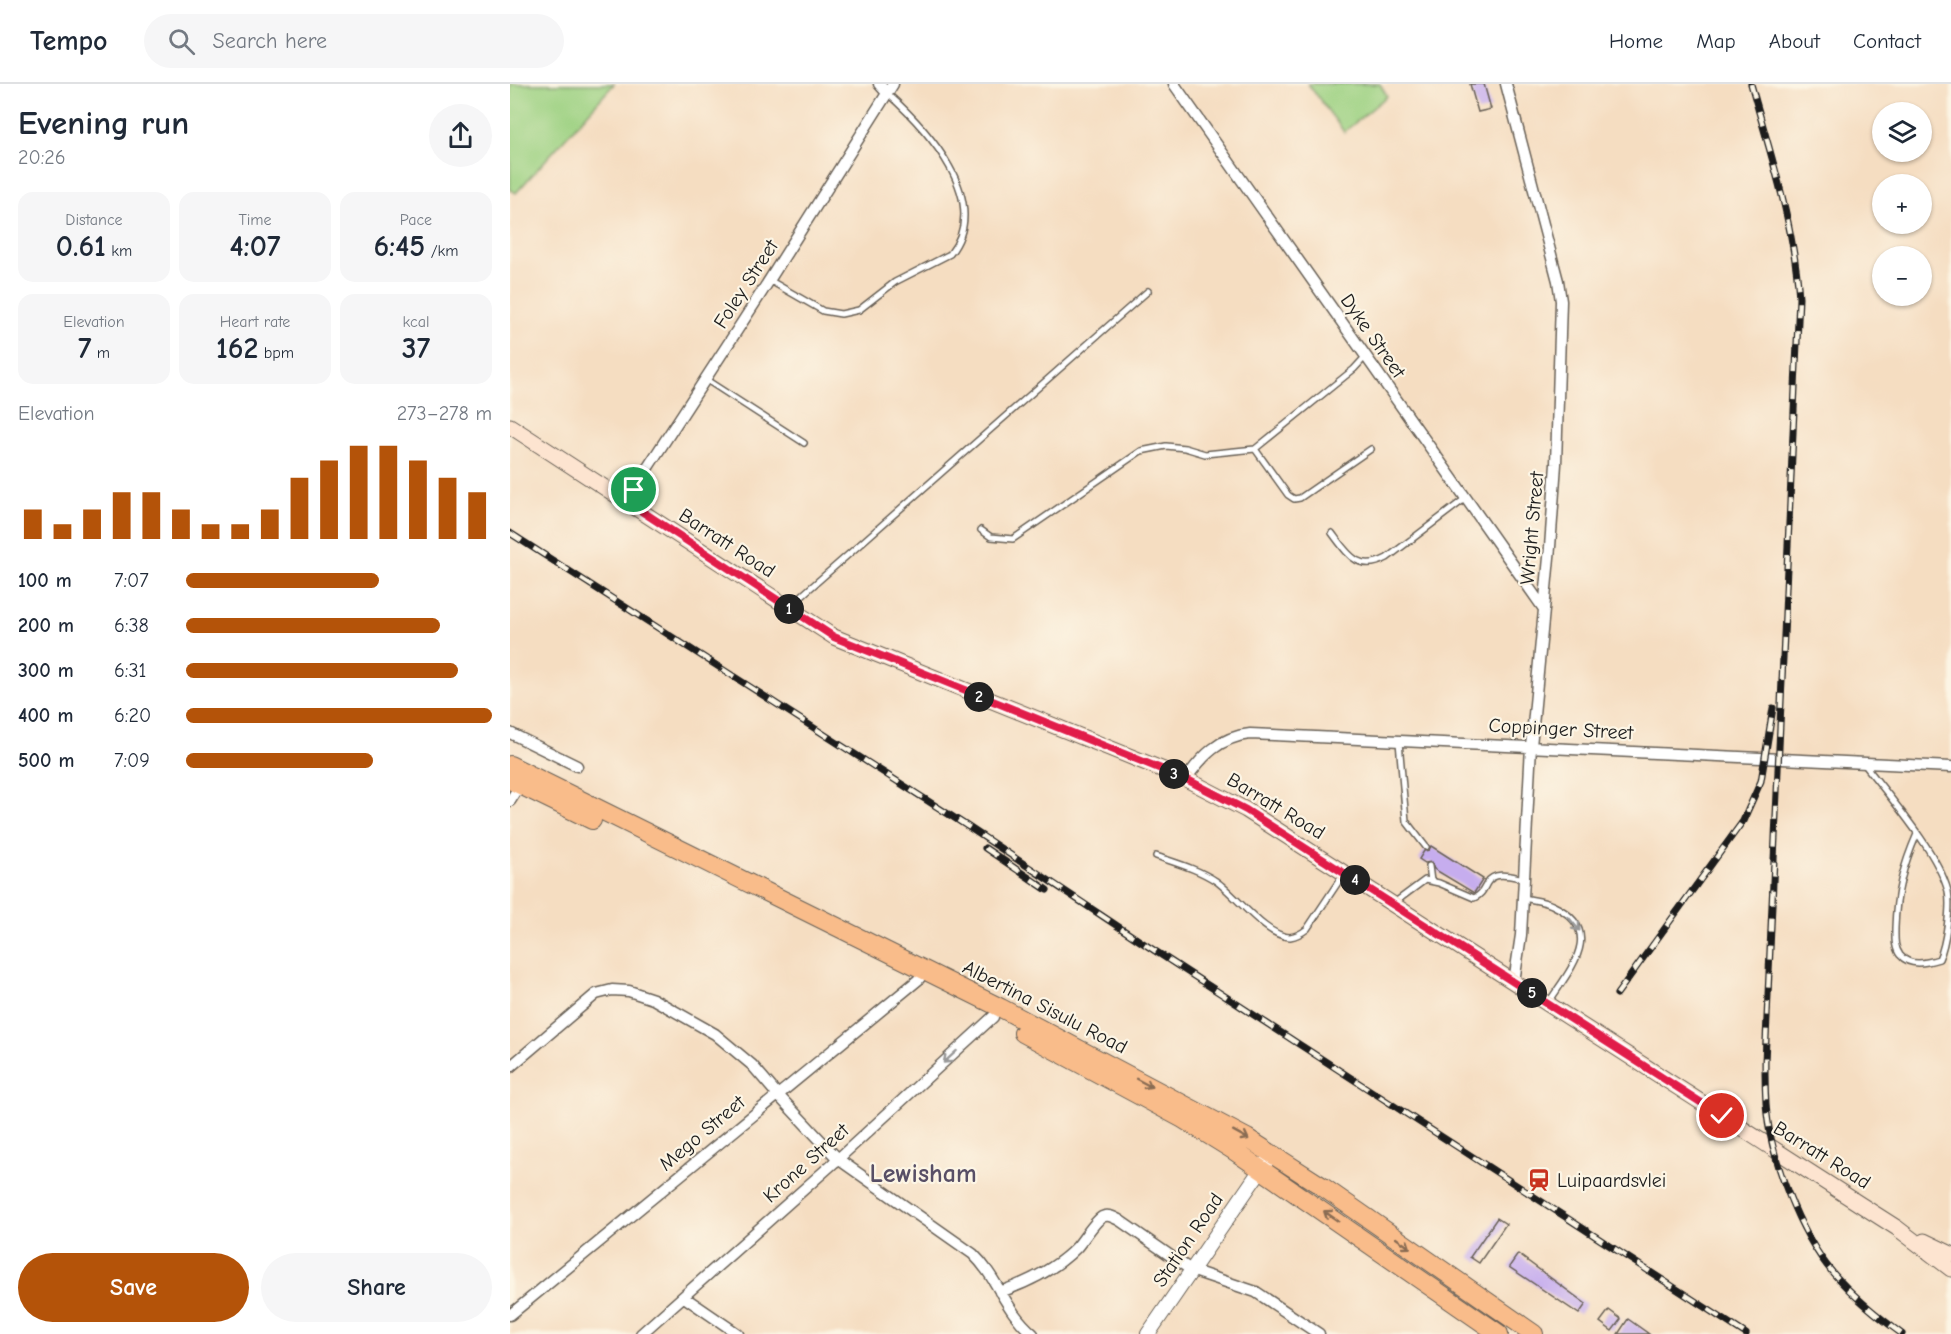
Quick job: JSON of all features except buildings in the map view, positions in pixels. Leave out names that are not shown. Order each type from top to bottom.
[{"type":"main road","name":"Barratt Road","points":[[510,426],[834,637],[1186,779],[1246,810],[1897,1228],[1951,1269]]},
{"type":"main road","name":"Albertina Sisulu Road","points":[[510,765],[515,788],[922,975],[1012,1013],[1272,1152],[1534,1334]]},
{"type":"main road","name":"Albertina Sisulu Road","points":[[922,975],[993,1017],[1183,1119],[1261,1169],[1499,1334]]},
{"type":"main road","name":"Barratt Road","points":[[1897,1228],[1951,1254]]},
{"type":"main road","points":[[1453,1302],[1465,1286]]},
{"type":"street","points":[[879,84],[890,89]]},
{"type":"street","name":"Dyke Street","points":[[1174,84],[1544,609]]},
{"type":"street","name":"Wright Street","points":[[1506,84],[1558,280],[1561,301],[1556,464],[1531,746],[1524,898],[1514,982]]},
{"type":"street","name":"Foley Street","points":[[626,501],[770,280],[890,89]]},
{"type":"street","points":[[510,733],[577,766]]},
{"type":"street","name":"Coppinger Street","points":[[1186,779],[1211,749],[1242,734],[1951,767]]},
{"type":"street","name":"Mego Street","points":[[510,1315],[922,975]]},
{"type":"street","points":[[510,1067],[596,994],[612,990],[629,991],[653,999],[715,1034],[752,1065],[838,1159],[973,1254],[983,1264],[1020,1323],[1033,1334]]},
{"type":"street","name":"Krone Street","points":[[641,1334],[993,1017]]},
{"type":"street","name":"Station Road","points":[[1148,1334],[1272,1152]]},
{"type":"street","points":[[1000,1292],[1031,1281],[1061,1261],[1077,1247],[1103,1216],[1110,1216],[1191,1270],[1256,1292],[1316,1333]]},
{"type":"street","points":[[684,1297],[738,1334]]},
{"type":"lane","points":[[770,280],[823,310],[841,314],[859,310],[895,282],[951,254],[956,247],[965,215],[959,186],[934,140],[890,89]]},
{"type":"lane","points":[[788,608],[1148,291]]},
{"type":"lane","points":[[981,530],[991,537],[1013,539],[1141,451],[1166,446],[1185,448],[1205,454],[1256,449],[1354,369],[1366,356]]},
{"type":"lane","points":[[705,379],[804,443]]},
{"type":"lane","points":[[1256,449],[1288,495],[1294,499],[1300,498],[1371,449]]},
{"type":"lane","points":[[1332,533],[1352,559],[1365,563],[1377,563],[1387,558],[1466,498]]},
{"type":"lane","points":[[1399,740],[1406,821],[1426,847]]},
{"type":"lane","points":[[1864,762],[1917,834],[1933,856],[1949,893],[1947,937],[1943,951],[1939,959],[1925,963],[1910,962],[1900,954],[1895,943],[1896,901],[1908,855],[1917,834]]},
{"type":"lane","points":[[1156,856],[1197,870],[1216,881],[1277,934],[1290,937],[1307,929],[1344,873]]},
{"type":"lane","points":[[1429,866],[1431,881]]},
{"type":"lane","points":[[1393,904],[1425,880],[1474,898],[1482,892],[1490,878],[1504,875],[1525,879]]},
{"type":"lane","points":[[1524,898],[1551,904],[1568,916],[1580,929],[1582,942],[1578,956],[1548,1004]]},
{"type":"green space","points":[[510,84],[614,84],[516,193],[510,189]]},
{"type":"green space","points":[[1308,84],[1380,84],[1387,96],[1344,132]]},
{"type":"railway","points":[[1751,84],[1787,217],[1799,298],[1765,1062],[1768,1124],[1788,1193],[1820,1256],[1857,1298],[1902,1334]]},
{"type":"railway","points":[[510,533],[967,826],[1149,947],[1746,1334]]},
{"type":"railway","points":[[1617,994],[1743,821],[1761,781],[1773,708]]},
{"type":"railway","points":[[985,848],[1047,890]]},
{"type":"place","name":"Luipaardsvlei","points":[[1539,1180]]},
{"type":"district","name":"Lewisham","points":[[923,1174]]},
{"type":"route","points":[[634,490],[626,501],[834,637],[1186,779],[1246,810],[1722,1116]]}]
